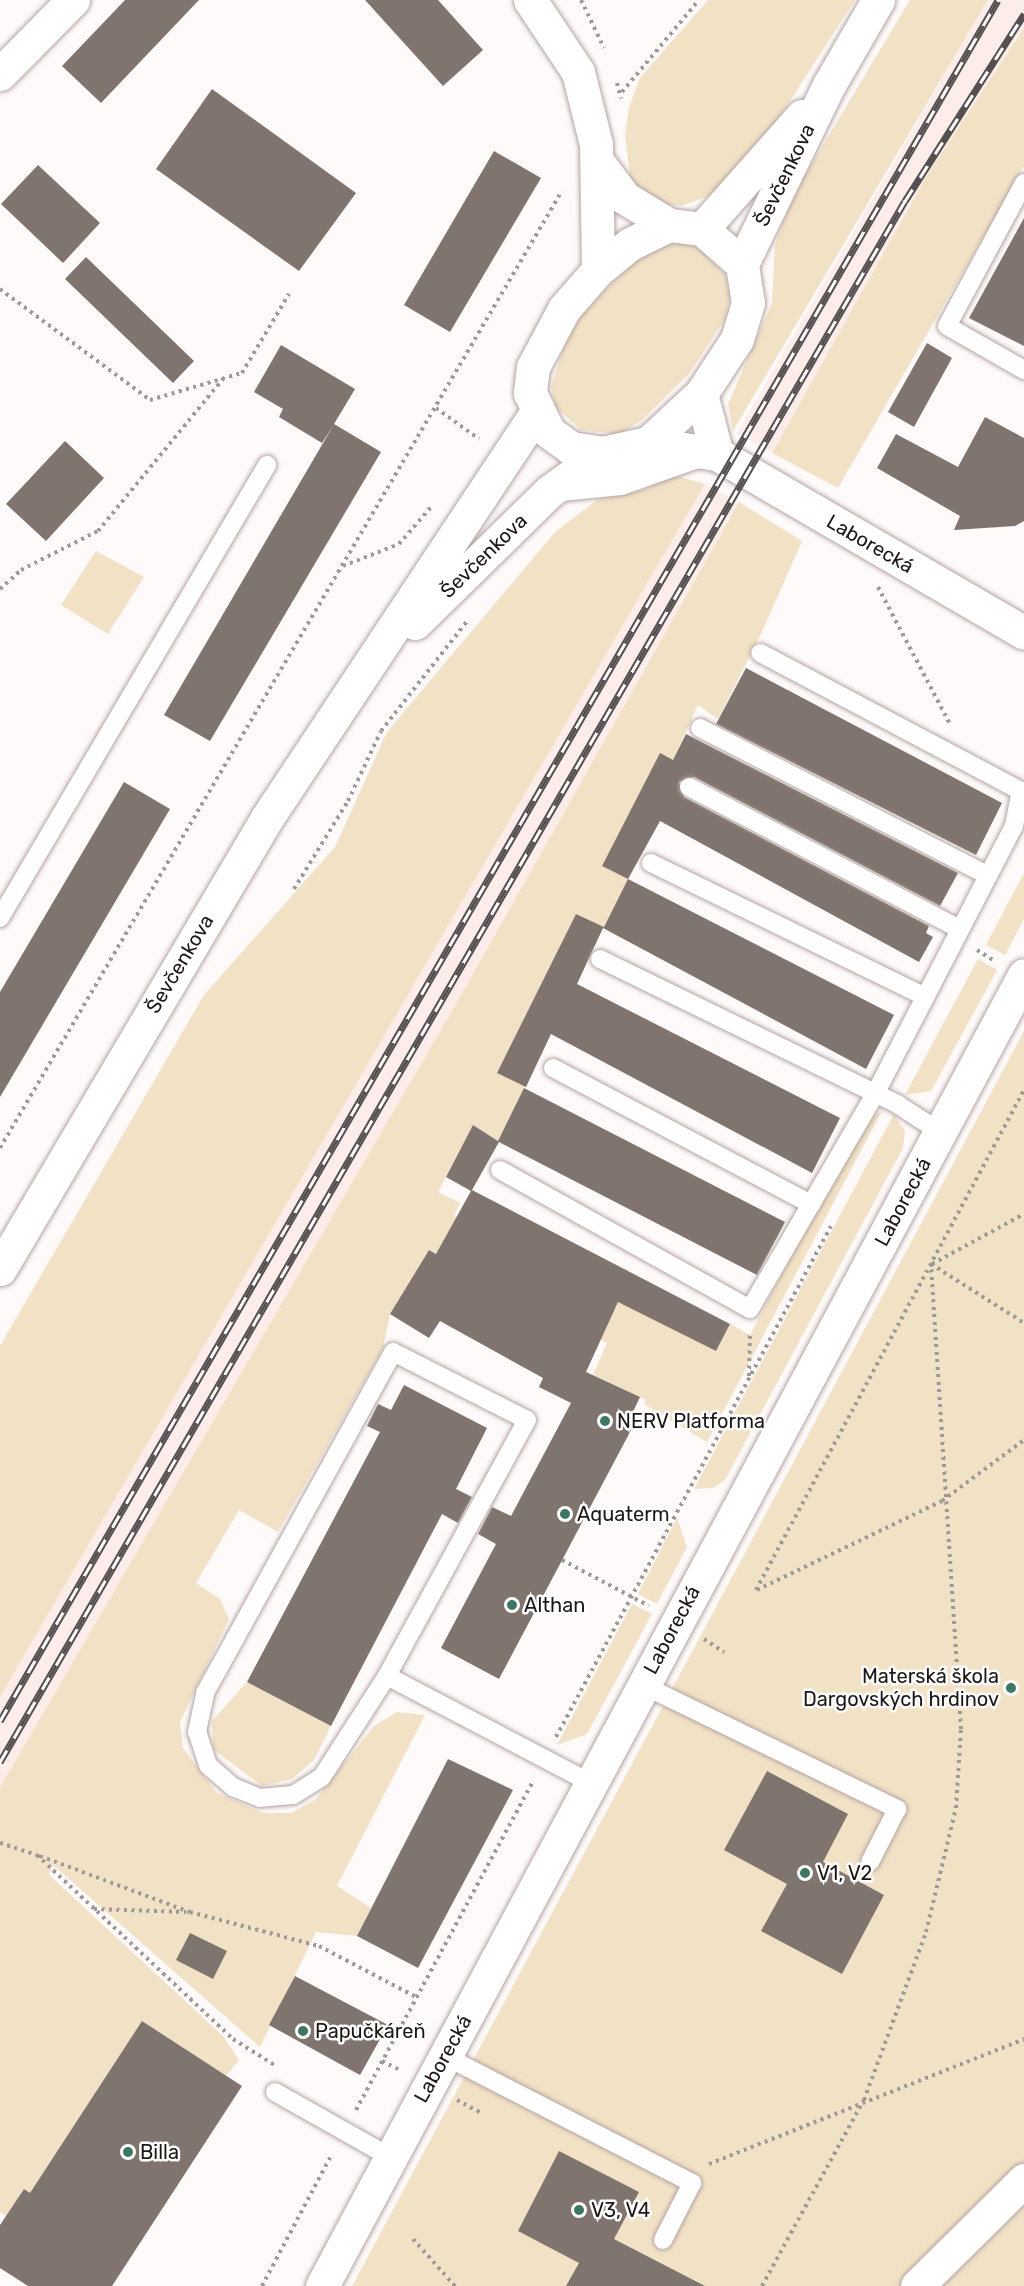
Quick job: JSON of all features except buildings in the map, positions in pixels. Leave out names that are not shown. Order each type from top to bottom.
[{"type":"main road","points":[[3,65],[73,0]]},
{"type":"main road","points":[[530,0],[578,72],[597,161],[598,270]]},
{"type":"main road","name":"Ševčenkova","points":[[742,264],[828,86],[878,0]]},
{"type":"main road","name":"Ševčenkova","points":[[702,230],[828,86]]},
{"type":"main road","points":[[597,161],[625,198],[669,225],[702,230],[742,264],[748,303],[737,339],[701,394],[648,443]]},
{"type":"main road","name":"Ševčenkova","points":[[648,443],[602,453],[571,448],[549,432],[530,393],[534,367],[564,309],[598,270],[630,244],[669,225]]},
{"type":"main road","points":[[560,484],[620,478],[705,453],[701,394]]},
{"type":"main road","name":"Ševčenkova","points":[[0,1269],[267,818],[372,666],[537,411]]},
{"type":"main road","name":"Laborecká","points":[[648,443],[705,453],[1024,633]]},
{"type":"main road","name":"Ševčenkova","points":[[372,666],[560,484],[602,453]]},
{"type":"main road","name":"Laborecká","points":[[322,2286],[1024,975]]},
{"type":"main road","points":[[917,2286],[1024,2180]]},
{"type":"lane","points":[[1024,183],[947,326],[1024,370]]},
{"type":"lane","points":[[0,918],[267,465]]},
{"type":"lane","points":[[500,1170],[750,1309],[874,1094],[1014,826],[1021,790],[760,652]]},
{"type":"lane","points":[[700,728],[987,875]]},
{"type":"lane","points":[[689,787],[959,929]]},
{"type":"lane","points":[[651,863],[924,996]]},
{"type":"lane","points":[[600,959],[874,1094],[940,1132]]},
{"type":"lane","points":[[553,1068],[811,1204]]},
{"type":"lane","points":[[393,1352],[526,1420],[387,1676],[322,1777],[293,1795],[260,1798],[233,1787],[208,1765],[196,1732],[205,1693],[393,1352]]},
{"type":"lane","points":[[387,1676],[546,1757],[591,1783]]},
{"type":"lane","points":[[643,1685],[897,1809],[870,1862]]},
{"type":"lane","points":[[445,2056],[692,2182],[663,2240]]},
{"type":"lane","points":[[275,2092],[390,2157]]},
{"type":"path","points":[[621,93],[699,0]]},
{"type":"path","points":[[0,1148],[566,184]]},
{"type":"path","points":[[0,289],[150,400],[242,373],[289,294]]},
{"type":"path","points":[[0,589],[21,570],[98,531],[224,378]]},
{"type":"path","points":[[436,408],[484,443],[477,451]]},
{"type":"path","points":[[342,566],[399,544],[435,502]]},
{"type":"path","points":[[876,584],[971,765]]},
{"type":"path","points":[[294,889],[348,801],[381,731],[471,617]]},
{"type":"path","points":[[973,962],[983,942]]},
{"type":"path","points":[[1024,1090],[756,1590],[942,1501],[1024,1440]]},
{"type":"path","points":[[931,1264],[1024,1214]]},
{"type":"path","points":[[344,2107],[354,2114],[836,1217]]},
{"type":"path","points":[[931,1264],[1024,1323]]},
{"type":"path","points":[[762,2286],[864,2100],[926,1932],[956,1808],[961,1729],[942,1501],[931,1264]]},
{"type":"path","points":[[749,1377],[750,1309]]},
{"type":"path","points":[[562,1560],[633,1596]]},
{"type":"path","points":[[0,1843],[37,1854],[189,1912],[319,1946],[416,1997]]},
{"type":"path","points":[[37,1854],[233,2039],[283,2070]]},
{"type":"path","points":[[94,1909],[189,1912]]},
{"type":"path","points":[[692,2182],[710,2162],[1024,2039]]},
{"type":"path","points":[[262,2286],[345,2130]]},
{"type":"path","points":[[413,2239],[455,2286]]},
{"type":"shaded area","points":[[708,0],[855,0],[777,121],[711,195],[681,206],[664,204],[631,183],[625,135],[629,107],[640,78]]},
{"type":"shaded area","points":[[910,0],[988,0],[733,431],[728,404],[772,303],[775,245],[793,195]]},
{"type":"shaded area","points":[[988,0],[1024,0],[1024,28],[926,177],[772,453],[737,433]]},
{"type":"shaded area","points":[[1024,28],[1024,166],[838,488],[772,453],[926,177]]},
{"type":"shaded area","points":[[678,243],[699,248],[725,274],[730,296],[725,319],[689,374],[642,420],[619,434],[581,430],[556,407],[551,387],[566,340],[585,310],[635,261],[658,247]]},
{"type":"shaded area","points":[[673,475],[705,484],[0,1697],[0,1346],[204,995],[335,847],[387,732],[555,532],[597,500],[646,489]]},
{"type":"shaded area","points":[[705,484],[739,502],[457,1002],[0,1787],[0,1697]]},
{"type":"shaded area","points":[[739,502],[802,541],[761,634],[718,719],[698,705],[673,760],[660,754],[602,866],[628,879],[604,927],[576,914],[498,1073],[525,1086],[498,1141],[473,1125],[438,1192],[460,1203],[454,1215],[716,1351],[730,1324],[750,1335],[862,1122],[882,1111],[707,1442],[644,1404],[646,1400],[593,1375],[607,1343],[429,1250],[390,1314],[383,1348],[278,1532],[239,1510],[196,1583],[220,1599],[229,1619],[180,1722],[183,1748],[217,1793],[263,1813],[291,1813],[315,1800],[374,1726],[397,1712],[425,1715],[337,1886],[371,1908],[357,1936],[316,1932],[260,2047],[53,1865],[49,1875],[223,2036],[239,2060],[226,2076],[142,2021],[30,2193],[24,2189],[6,2216],[0,2212],[0,1787],[457,1002]]},
{"type":"shaded area","points":[[96,551],[144,577],[108,634],[61,605]]},
{"type":"shaded area","points":[[1024,873],[1024,919],[1005,955],[986,945]]},
{"type":"shaded area","points":[[978,959],[997,970],[931,1091],[905,1095]]},
{"type":"shaded area","points":[[1024,1031],[1024,2286],[352,2286],[648,1734]]},
{"type":"shaded area","points":[[894,1114],[905,1131],[903,1148],[725,1480],[713,1488],[694,1489]]},
{"type":"shaded area","points":[[677,1518],[687,1547],[657,1604],[638,1594]]},
{"type":"shaded area","points":[[632,1604],[652,1614],[587,1734],[557,1745]]},
{"type":"shaded area","points":[[247,1682],[331,1726],[314,1760],[292,1779],[262,1786],[213,1749],[212,1721]]},
{"type":"railway","points":[[0,1721],[998,0]]},
{"type":"railway","points":[[0,1762],[905,201],[1024,14]]},
{"type":"place","name":"NERV Platforma","points":[[605,1421]]},
{"type":"place","name":"Aquaterm","points":[[565,1514]]},
{"type":"place","name":"Althan","points":[[512,1605]]},
{"type":"place","name":"Materská škola Dargovských hrdinov","points":[[1011,1688]]},
{"type":"place","name":"V1, V2","points":[[805,1873]]},
{"type":"place","name":"Papučkáreň","points":[[303,2031]]},
{"type":"place","name":"Billa","points":[[128,2152]]},
{"type":"place","name":"V3, V4","points":[[579,2210]]}]
